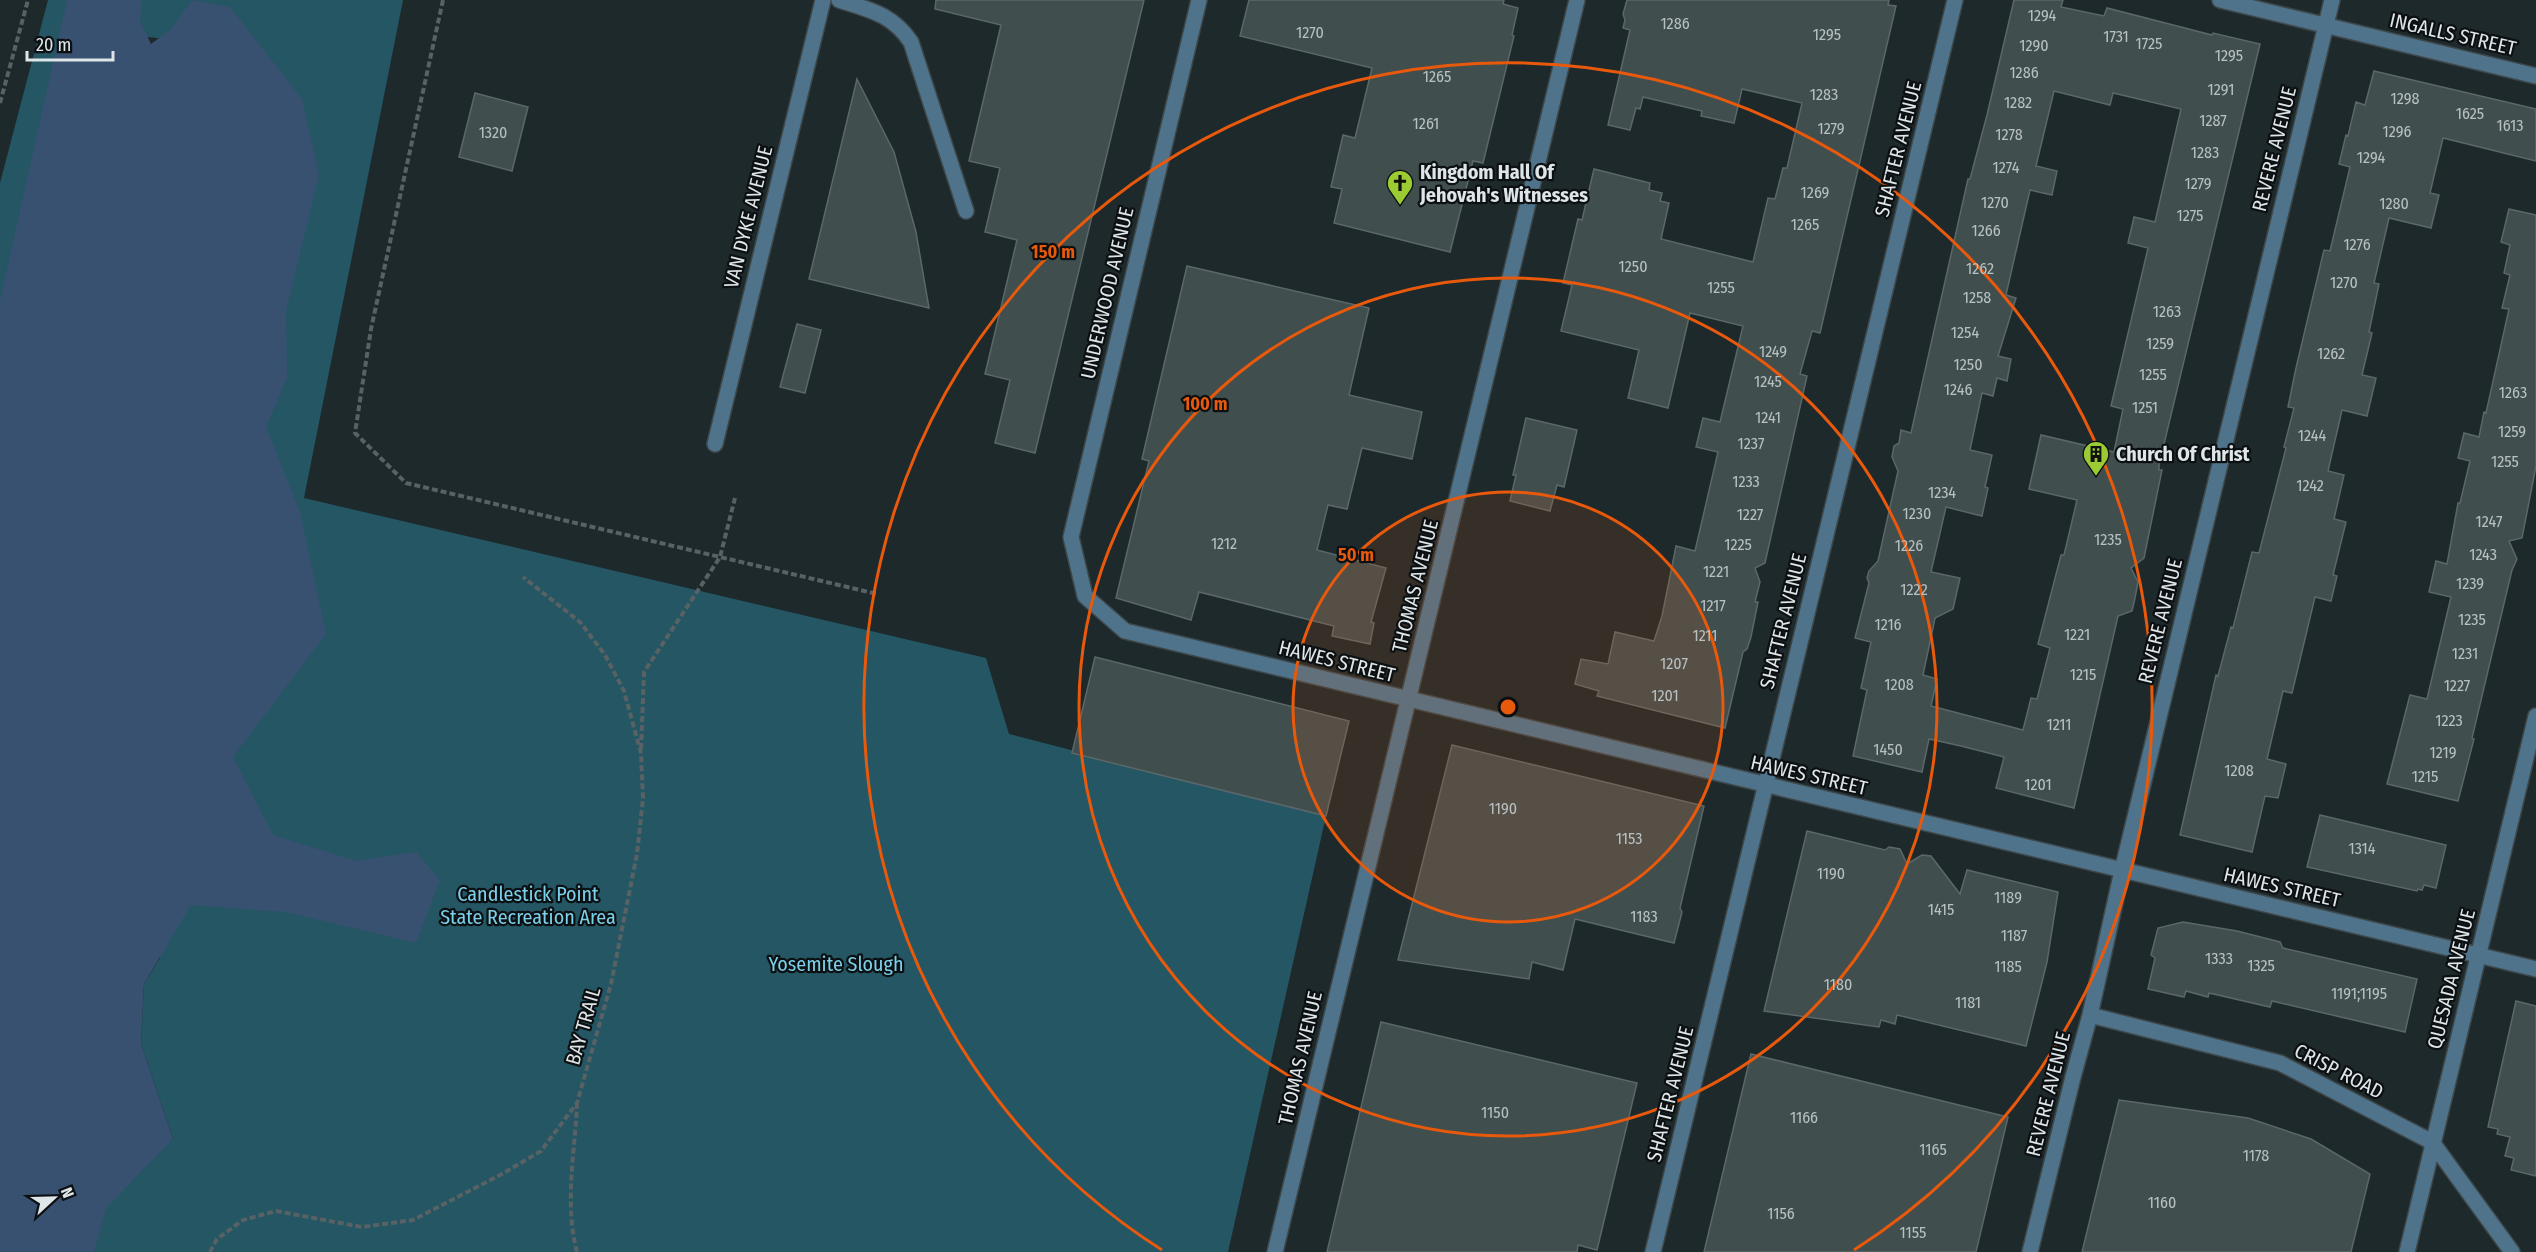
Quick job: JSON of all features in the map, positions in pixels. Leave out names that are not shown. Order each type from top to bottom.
[{"type":"street","name":"VAN DYKE AVENUE","points":[[715,444],[823,0]]},
{"type":"street","points":[[839,0],[890,18],[904,31],[911,42],[966,211]]},
{"type":"street","name":"UNDERWOOD AVENUE","points":[[1085,596],[1071,537],[1199,0]]},
{"type":"street","name":"THOMAS AVENUE","points":[[1275,1252],[1578,0]]},
{"type":"street","name":"SHAFTER AVENUE","points":[[1653,1252],[1955,0]]},
{"type":"street","name":"INGALLS STREET","points":[[2220,0],[2536,76]]},
{"type":"street","name":"REVERE AVENUE","points":[[2030,1252],[2090,1015],[2122,871],[2332,0]]},
{"type":"street","name":"HAWES STREET","points":[[1085,596],[1125,631],[2536,969]]},
{"type":"street","name":"QUESADA AVENUE","points":[[2407,1252],[2536,716]]},
{"type":"street","name":"CRISP ROAD","points":[[2090,1015],[2280,1063],[2432,1142],[2512,1252]]},
{"type":"path","points":[[0,104],[28,0]]},
{"type":"path","points":[[443,0],[371,329],[355,433],[406,483],[877,594]]},
{"type":"path","points":[[641,753],[644,672],[674,623],[720,557],[735,498]]},
{"type":"path","name":"BAY TRAIL","points":[[210,1252],[217,1239],[243,1220],[276,1211],[363,1227],[413,1220],[541,1151],[577,1103],[611,984],[636,855],[643,798],[641,753],[624,691],[605,655],[580,622],[523,577]]},
{"type":"path","points":[[577,1103],[569,1185],[570,1228],[577,1252]]},
{"type":"green space","name":"Candlestick Point State Recreation Area","points":[[48,0],[403,0],[304,498],[986,658],[1009,734],[1326,816],[1228,1252],[70,1252],[81,1205],[173,1139],[141,1044],[144,984],[160,958],[182,41],[80,29],[0,348],[0,183]]},
{"type":"shaded area","points":[[67,0],[142,0],[140,21],[151,44],[171,29],[192,0],[230,7],[302,99],[319,175],[286,311],[287,378],[266,427],[300,512],[326,634],[233,757],[273,835],[356,861],[416,852],[440,880],[416,943],[286,912],[191,905],[144,984],[141,1044],[173,1139],[106,1208],[94,1252],[0,1252],[0,301]]},
{"type":"building","points":[[936,0],[1144,0],[1035,453],[995,443],[1010,380],[985,374],[1017,240],[985,232],[1000,168],[969,161],[1001,25],[935,9]]},
{"type":"building","points":[[1249,0],[1504,0],[1503,4],[1518,8],[1512,35],[1514,36],[1483,163],[1473,161],[1450,252],[1334,223],[1342,189],[1331,187],[1343,135],[1355,138],[1372,68],[1240,36]]},
{"type":"building","points":[[1627,0],[1889,0],[1888,5],[1896,6],[1820,333],[1812,331],[1800,374],[1807,376],[1765,563],[1755,568],[1760,582],[1755,602],[1758,602],[1751,637],[1747,649],[1743,652],[1725,728],[1597,696],[1599,691],[1575,684],[1581,659],[1608,664],[1615,632],[1654,641],[1662,616],[1676,546],[1695,551],[1718,452],[1696,447],[1703,418],[1720,422],[1743,326],[1690,313],[1668,408],[1628,398],[1639,350],[1561,331],[1572,285],[1563,283],[1578,219],[1582,220],[1594,169],[1650,183],[1649,190],[1662,193],[1660,201],[1669,203],[1661,239],[1753,262],[1768,198],[1775,199],[1783,168],[1787,168],[1802,103],[1742,89],[1734,123],[1701,116],[1702,111],[1643,97],[1640,109],[1636,108],[1630,130],[1608,125],[1630,30],[1623,28],[1625,20],[1623,14]]},
{"type":"building","points":[[2014,0],[2063,0],[2061,7],[2104,16],[2107,8],[2212,35],[2213,33],[2260,44],[2159,465],[2159,470],[2162,470],[2144,558],[2131,568],[2138,582],[2132,611],[2118,616],[2074,808],[1996,788],[2004,757],[1961,746],[1929,739],[1922,772],[1853,756],[1867,690],[1861,688],[1871,642],[1855,638],[1869,583],[1867,578],[1869,571],[1878,561],[1898,471],[1892,457],[1894,446],[1899,443],[1901,430],[1911,433],[1968,179],[1970,179]],"holes":[[[2054,91],[2110,105],[2113,93],[2181,109],[2155,222],[2134,217],[2128,243],[2148,248],[2111,406],[2123,409],[2114,452],[2041,435],[2029,489],[2077,500],[2064,555],[2061,555],[2038,644],[2050,648],[2037,699],[2031,698],[2023,730],[1931,706],[1937,679],[1923,675],[1935,618],[1953,609],[1960,578],[1931,572],[1946,507],[1982,516],[1992,455],[1970,450],[1982,393],[1993,396],[1997,378],[2007,381],[2011,359],[1998,356],[2016,298],[2006,295],[2030,190],[2052,195],[2057,171],[2036,166]]]},
{"type":"building","points":[[2374,71],[2536,109],[2536,161],[2443,138],[2430,193],[2439,195],[2431,228],[2389,218],[2374,283],[2379,284],[2369,332],[2372,333],[2362,375],[2376,378],[2367,416],[2342,410],[2328,471],[2344,475],[2334,519],[2346,522],[2333,575],[2337,576],[2331,601],[2315,597],[2292,693],[2283,691],[2267,759],[2286,764],[2278,798],[2265,796],[2252,852],[2180,835],[2216,675],[2218,676],[2231,627],[2233,628],[2252,552],[2259,553],[2286,448],[2284,447],[2294,408],[2288,407],[2296,368],[2324,250],[2330,251],[2350,167],[2339,164],[2346,135],[2348,136],[2356,102],[2365,105]]},
{"type":"building","points":[[857,79],[894,152],[916,232],[929,308],[809,279]]},
{"type":"building","points":[[475,93],[528,107],[512,171],[459,157]]},
{"type":"building","points":[[2509,209],[2536,215],[2536,466],[2522,538],[2509,541],[2517,559],[2512,570],[2458,801],[2387,784],[2410,695],[2427,699],[2451,597],[2429,592],[2436,561],[2447,564],[2458,503],[2460,503],[2470,461],[2458,458],[2464,433],[2479,437],[2509,309],[2502,308],[2510,275],[2504,273],[2510,245],[2501,242]]},
{"type":"building","points":[[1187,266],[1369,308],[1349,395],[1422,412],[1412,459],[1362,448],[1347,509],[1328,505],[1317,550],[1386,568],[1371,622],[1374,623],[1370,644],[1332,636],[1334,626],[1199,592],[1191,620],[1116,598],[1149,461],[1142,459]]},
{"type":"building","points":[[797,324],[821,330],[805,393],[780,387]]},
{"type":"building","points":[[1526,418],[1577,430],[1564,487],[1557,485],[1550,511],[1510,501],[1516,475],[1513,475]]},
{"type":"building","points":[[1095,657],[1349,721],[1326,816],[1072,753]]},
{"type":"building","points":[[1452,745],[1704,806],[1674,943],[1575,919],[1563,970],[1532,962],[1529,979],[1398,960]]},
{"type":"building","points":[[2320,815],[2446,845],[2436,888],[2424,885],[2422,890],[2417,891],[2307,867]]},
{"type":"building","points":[[1807,831],[1885,850],[1889,847],[1900,849],[1907,864],[1922,855],[1931,856],[1960,894],[1967,870],[2058,892],[2047,962],[2026,1046],[1897,1015],[1895,1024],[1881,1020],[1879,1027],[1764,1011]]},
{"type":"building","points":[[2183,922],[2237,931],[2280,942],[2283,948],[2417,979],[2405,1032],[2272,1001],[2270,1007],[2209,993],[2208,997],[2186,991],[2184,997],[2148,989],[2155,958],[2151,955],[2158,928]]},
{"type":"building","points":[[2516,1001],[2536,1006],[2536,1176],[2511,1170],[2514,1158],[2505,1156],[2510,1137],[2497,1134],[2498,1129],[2488,1127]]},
{"type":"building","points":[[1381,1022],[1637,1083],[1597,1250],[1578,1245],[1577,1252],[1327,1252]]},
{"type":"building","points":[[1751,1054],[2008,1117],[1976,1252],[1704,1252]]},
{"type":"building","points":[[2119,1100],[2248,1118],[2311,1139],[2370,1174],[2351,1252],[2082,1252]]},
{"type":"place","name":"Kingdom Hall Of Jehovah's Witnesses","points":[[1400,206]]},
{"type":"place","name":"Church Of Christ","points":[[2096,477]]},
{"type":"park label","name":"Yosemite Slough","points":[[836,964]]}]
